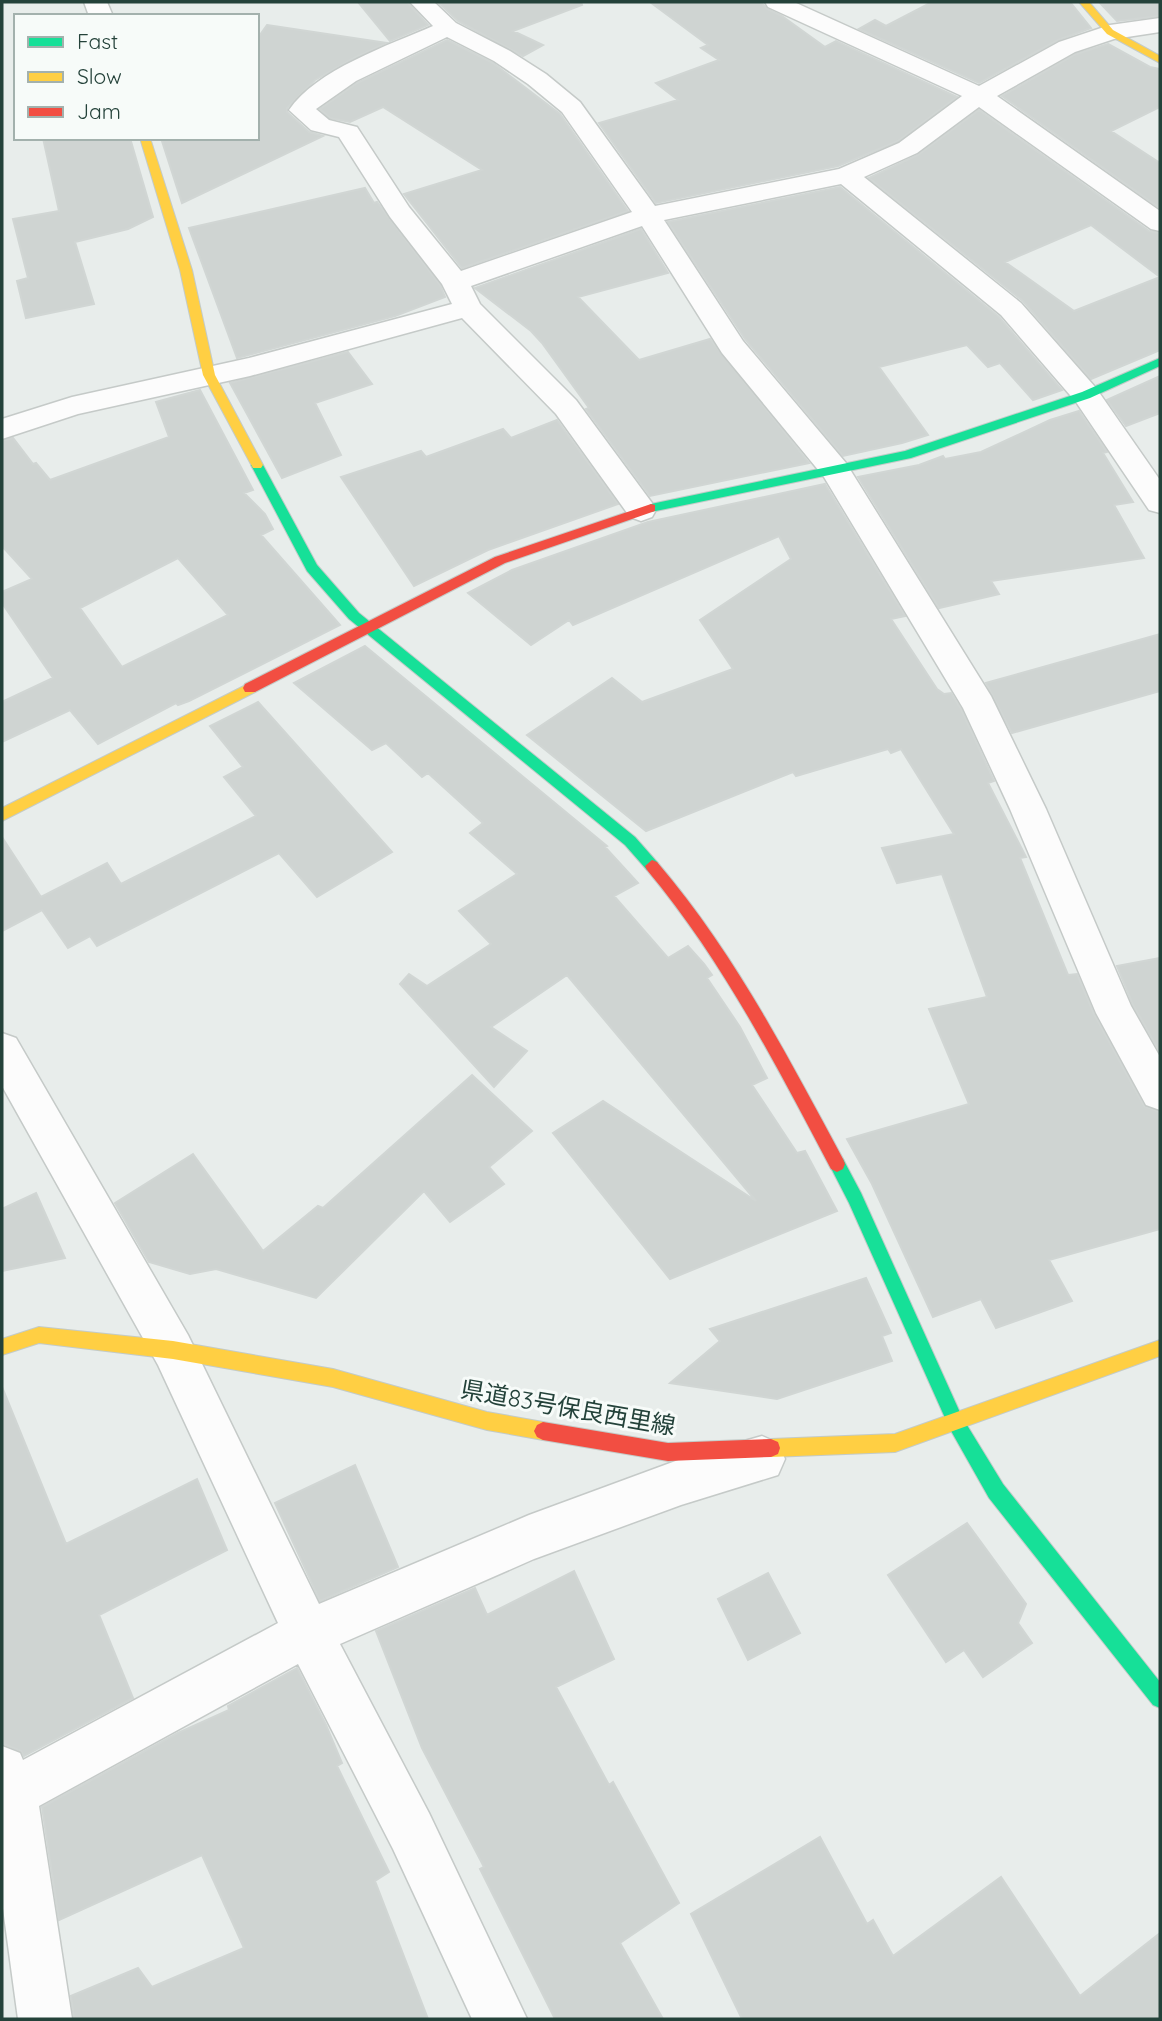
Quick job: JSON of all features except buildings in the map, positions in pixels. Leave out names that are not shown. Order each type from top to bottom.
[{"type":"street","points":[[421,2],[448,28],[525,71],[571,107],[648,215],[732,347],[835,470],[979,705],[1028,808],[1115,1013],[1160,1093]]},
{"type":"street","points":[[776,2],[979,95],[1160,223]]},
{"type":"street","points":[[1084,2],[1110,32],[1160,60]]},
{"type":"street","points":[[455,282],[648,215],[846,175],[908,148],[979,95],[1001,86],[1067,47],[1110,32],[1160,25]]},
{"type":"street","points":[[448,28],[310,98],[301,110],[320,125],[348,132],[399,211],[455,282],[468,308],[566,407],[641,510]]},
{"type":"street","points":[[146,140],[186,270],[209,375],[312,568],[354,616],[630,841],[684,901],[731,969],[855,1198],[956,1423],[996,1491],[1160,1698]]},
{"type":"street","points":[[846,175],[1011,309],[1086,394],[1160,503]]},
{"type":"street","points":[[2,429],[72,406],[250,367],[468,308]]},
{"type":"street","points":[[2,815],[370,629],[500,560],[641,510],[907,455],[990,429],[1086,394],[1160,362]]},
{"type":"street","points":[[2,1050],[173,1350],[308,1633],[411,1831],[500,2019]]},
{"type":"street","name":"県道83号保良西里線","points":[[2,1347],[39,1335],[173,1350],[333,1378],[487,1421],[668,1452],[798,1449],[895,1443],[1160,1348]]},
{"type":"street","points":[[45,2019],[7,1782],[308,1633],[529,1538],[681,1482],[798,1449]]},
{"type":"traffic: fast","points":[[651,508],[907,455],[1086,395],[1160,362]]},
{"type":"traffic: fast","points":[[257,465],[312,568],[354,616],[630,841],[652,866]]},
{"type":"traffic: fast","points":[[837,1164],[855,1198],[956,1423],[996,1491],[1160,1698]]},
{"type":"traffic: slow","points":[[1084,2],[1110,32],[1160,60]]},
{"type":"traffic: slow","points":[[146,140],[186,270],[209,375],[257,465]]},
{"type":"traffic: slow","points":[[2,815],[250,688]]},
{"type":"traffic: slow","points":[[2,1347],[39,1335],[173,1350],[333,1378],[487,1421],[543,1431]]},
{"type":"traffic: slow","points":[[771,1448],[895,1443],[1160,1348]]},
{"type":"traffic: jam","points":[[250,688],[500,560],[651,508]]},
{"type":"traffic: jam","points":[[652,866],[706,935],[754,1009],[837,1164]]},
{"type":"traffic: jam","points":[[543,1431],[668,1452],[771,1448]]}]
